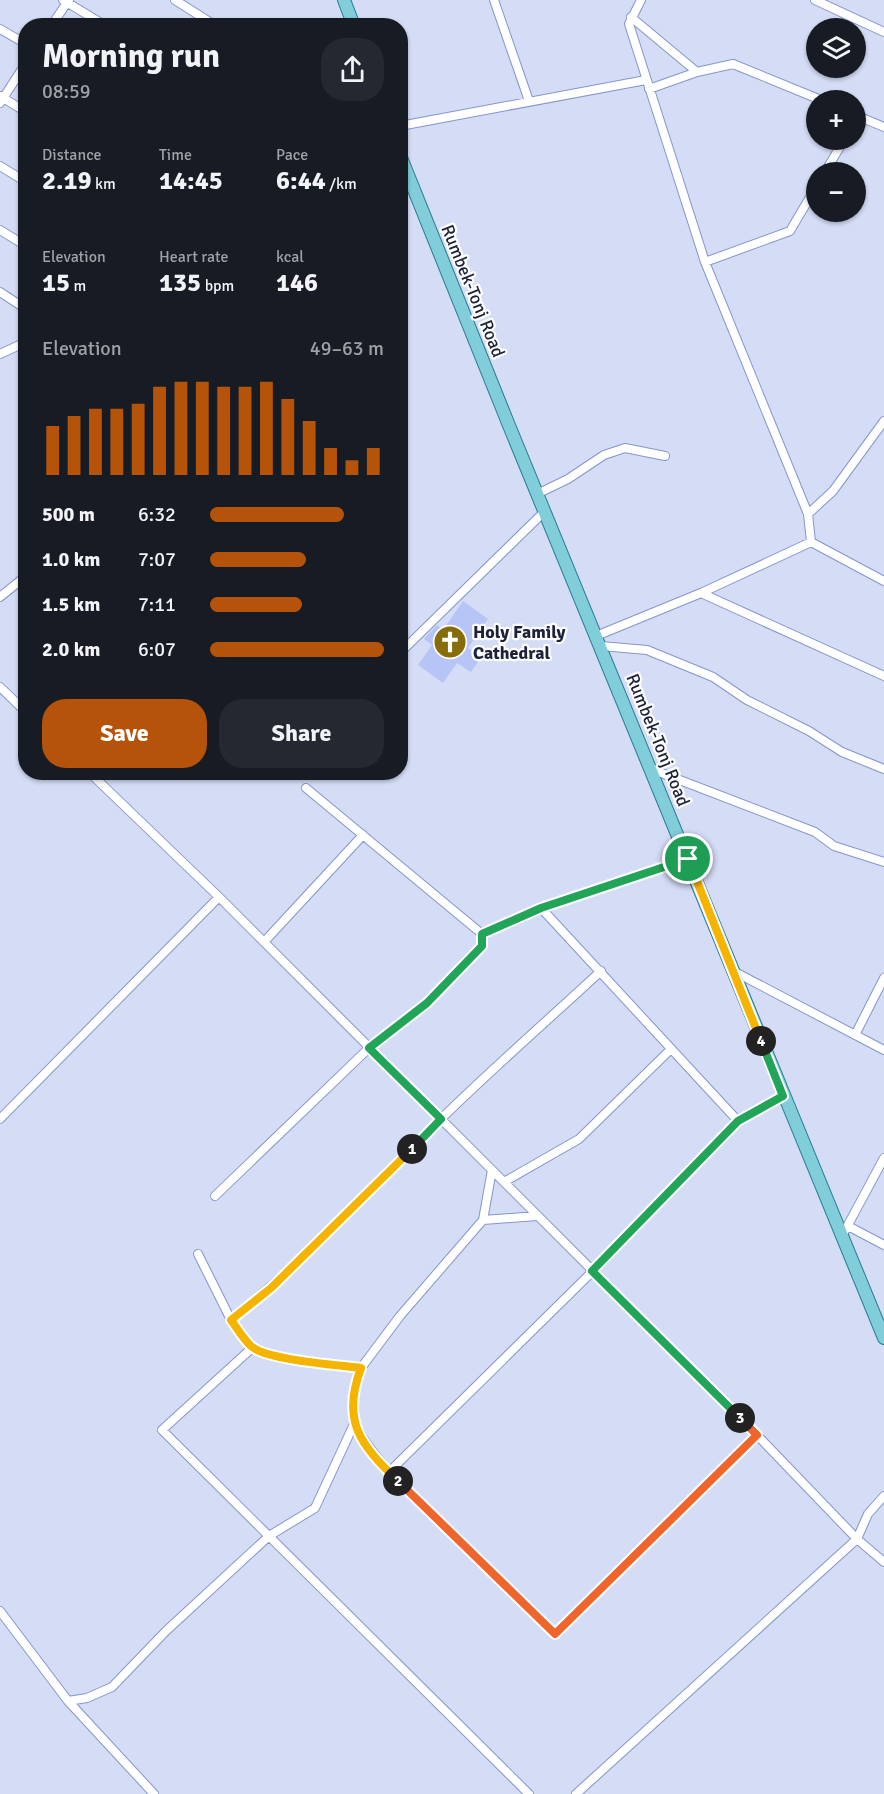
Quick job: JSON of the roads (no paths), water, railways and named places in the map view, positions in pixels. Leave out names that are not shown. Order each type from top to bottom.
[{"type":"main road","points":[[344,0],[351,18]]},
{"type":"main road","name":"Rumbek-Tonj Road","points":[[408,178],[783,1096],[845,1231],[881,1324],[884,1338]]},
{"type":"street","points":[[175,0],[203,18]]},
{"type":"street","points":[[494,0],[529,101]]},
{"type":"street","points":[[641,0],[629,24],[646,80],[705,262],[808,514],[811,542]]},
{"type":"street","points":[[816,0],[884,32]]},
{"type":"street","points":[[56,18],[66,1],[93,18]]},
{"type":"street","points":[[631,17],[697,72]]},
{"type":"street","points":[[0,29],[18,39]]},
{"type":"street","points":[[649,89],[697,72],[733,64],[806,94]]},
{"type":"street","points":[[18,75],[1,99],[18,108]]},
{"type":"street","points":[[408,124],[646,80]]},
{"type":"street","points":[[866,121],[884,127]]},
{"type":"street","points":[[0,166],[18,177]]},
{"type":"street","points":[[705,262],[790,231],[806,204]]},
{"type":"street","points":[[0,230],[18,241]]},
{"type":"street","points":[[0,292],[18,304]]},
{"type":"street","points":[[0,353],[18,345]]},
{"type":"street","points":[[808,514],[833,490],[884,421]]},
{"type":"street","points":[[537,494],[568,479],[604,455],[625,448],[665,456]]},
{"type":"street","points":[[408,642],[545,511]]},
{"type":"street","points":[[811,542],[884,581]]},
{"type":"street","points":[[599,641],[811,542]]},
{"type":"street","points":[[0,597],[18,582]]},
{"type":"street","points":[[701,593],[884,676]]},
{"type":"street","points":[[599,641],[646,650],[714,677],[747,700],[809,731],[842,752],[884,769]]},
{"type":"street","points":[[0,687],[18,704]]},
{"type":"street","points":[[651,769],[815,832],[834,846],[884,862]]},
{"type":"street","points":[[97,780],[219,897],[757,1435],[857,1539],[884,1562]]},
{"type":"street","points":[[306,788],[482,934]]},
{"type":"street","points":[[264,942],[363,835]]},
{"type":"street","points":[[482,934],[541,908],[688,859]]},
{"type":"street","points":[[0,1119],[219,897]]},
{"type":"street","points":[[541,908],[738,1121]]},
{"type":"street","points":[[215,1196],[369,1048],[427,1003],[482,946],[482,934]]},
{"type":"street","points":[[231,1320],[280,1280],[363,1200],[441,1119],[601,971]]},
{"type":"street","points":[[734,972],[884,1050]]},
{"type":"street","points":[[855,1035],[884,978]]},
{"type":"street","points":[[504,1182],[579,1139],[671,1049]]},
{"type":"street","points":[[388,1472],[592,1271],[738,1121],[783,1096]]},
{"type":"street","points":[[884,1158],[845,1231],[884,1245]]},
{"type":"street","points":[[68,1701],[87,1698],[112,1687],[166,1631],[269,1536],[315,1508],[354,1424],[352,1392],[361,1368],[407,1307],[483,1220],[492,1170]]},
{"type":"street","points":[[483,1220],[537,1216]]},
{"type":"street","points":[[198,1254],[231,1320],[252,1348],[307,1361],[361,1368]]},
{"type":"street","points":[[252,1348],[162,1430],[529,1794]]},
{"type":"street","points":[[354,1424],[388,1472],[555,1634],[757,1435]]},
{"type":"street","points":[[576,1794],[857,1539],[868,1514],[884,1496]]},
{"type":"street","points":[[0,1611],[68,1701],[154,1794]]},
{"type":"place","name":"Holy Family Cathedral","points":[[450,642]]}]
